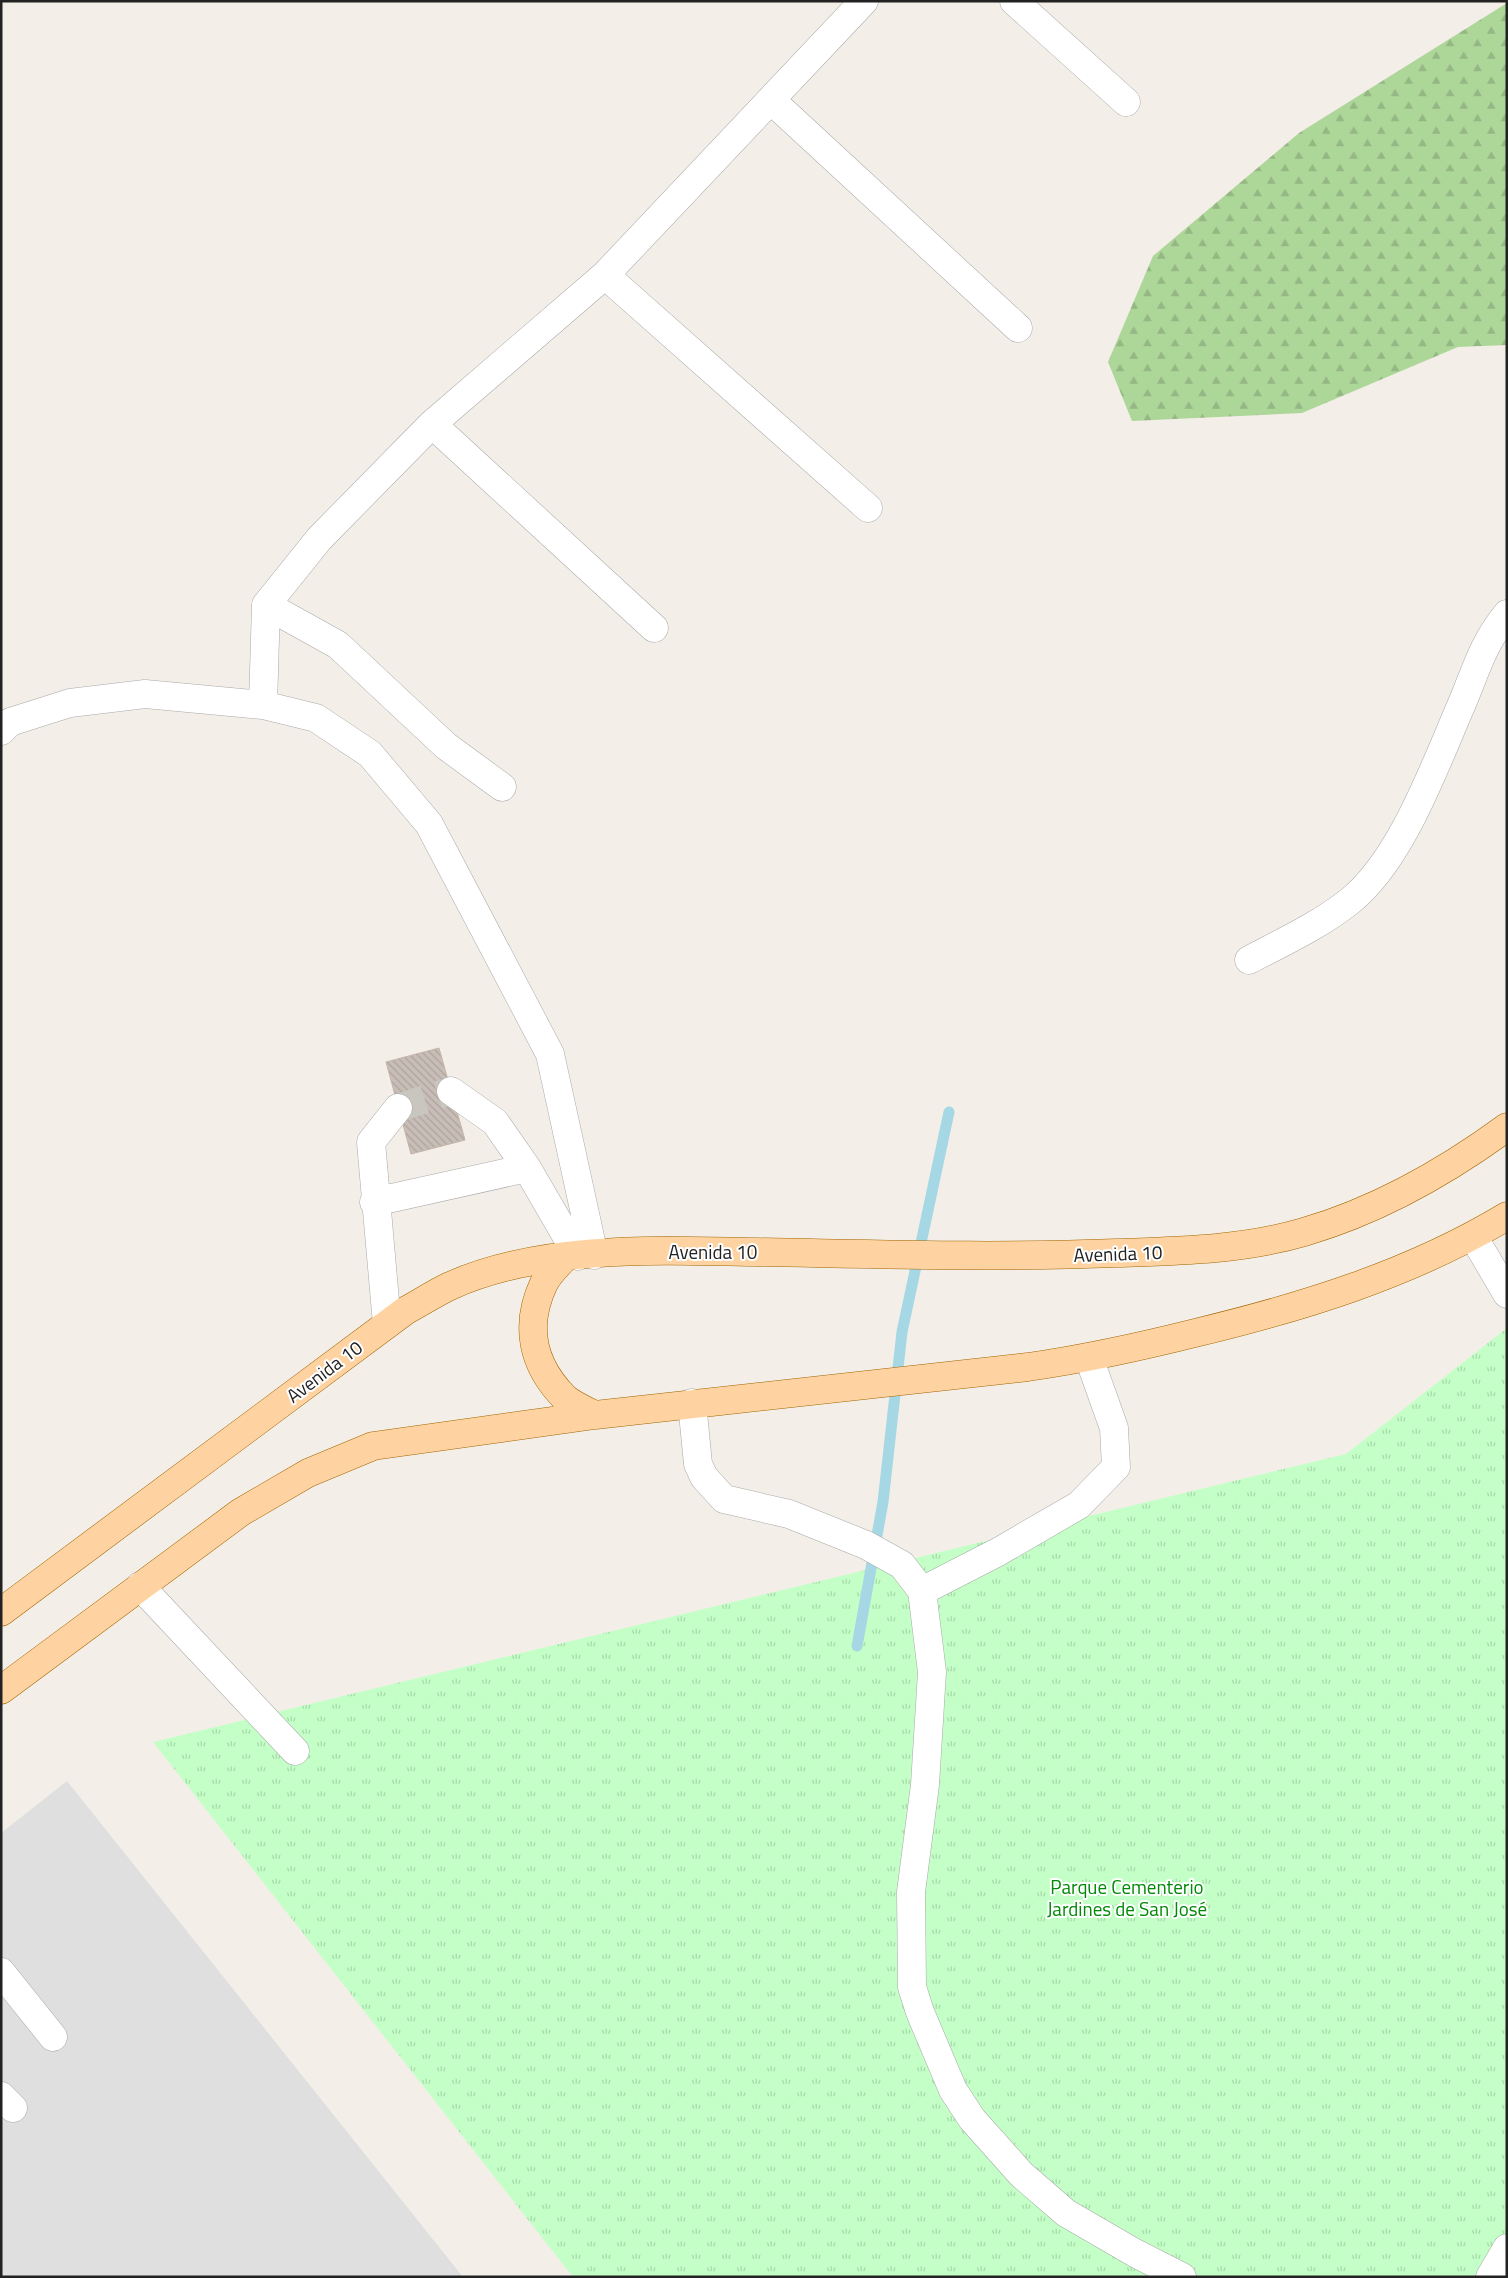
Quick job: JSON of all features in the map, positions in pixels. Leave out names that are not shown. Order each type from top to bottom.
[{"type":"main road","name":"Avenida 10","points":[[1,1612],[405,1311],[451,1286],[503,1268],[580,1256],[673,1250],[1037,1256],[1234,1247],[1303,1232],[1356,1214],[1429,1177],[1507,1127]]},
{"type":"main road","points":[[1,1690],[241,1512],[308,1473],[373,1446],[595,1415],[1028,1367],[1090,1358],[1277,1314],[1363,1285],[1473,1236],[1507,1216]]},
{"type":"main road","points":[[580,1256],[545,1281],[534,1311],[534,1344],[545,1374],[566,1399],[595,1415]]},
{"type":"street","points":[[263,705],[266,605],[319,539],[432,424],[605,276],[864,1]]},
{"type":"street","points":[[1014,1],[1126,102]]},
{"type":"street","points":[[771,100],[1018,328]]},
{"type":"street","points":[[605,276],[868,508]]},
{"type":"street","points":[[432,424],[654,628]]},
{"type":"street","points":[[266,605],[338,645],[446,746],[502,787]]},
{"type":"street","points":[[1249,960],[1305,930],[1350,901],[1377,875],[1410,819],[1488,639],[1507,614]]},
{"type":"street","points":[[1,731],[10,722],[70,702],[145,694],[263,705],[316,718],[370,754],[428,824],[550,1054],[580,1256]]},
{"type":"street","points":[[451,1091],[495,1122],[526,1168],[580,1256]]},
{"type":"street","points":[[387,1324],[374,1202],[371,1142],[398,1108]]},
{"type":"street","points":[[374,1202],[526,1168]]},
{"type":"street","points":[[1473,1236],[1507,1294]]},
{"type":"street","points":[[922,1591],[998,1552],[1079,1505],[1116,1467],[1114,1428],[1090,1358]]},
{"type":"street","points":[[704,1403],[698,1464],[713,1490],[724,1499],[789,1514],[866,1545],[902,1565],[922,1591],[932,1672],[925,1785],[911,1892],[912,1987],[923,2021],[953,2090],[984,2133],[1021,2174],[1066,2212],[1135,2253],[1182,2277]]},
{"type":"street","points":[[140,1586],[296,1751]]},
{"type":"street","points":[[1,1972],[53,2037]]},
{"type":"street","points":[[1490,2277],[1507,2248]]},
{"type":"shaded area","points":[[67,1781],[463,2277],[1,2277],[1,1833]]},
{"type":"green space","points":[[1507,3],[1507,345],[1458,347],[1302,413],[1132,421],[1108,362],[1153,256],[1299,133]]},
{"type":"green space","name":"Parque Cementerio Jardines de San José","points":[[1507,1328],[1507,2277],[573,2277],[153,1742],[1346,1454]]},
{"type":"building","points":[[439,1048],[465,1140],[411,1154],[386,1062]]},
{"type":"waterway","points":[[857,1646],[883,1502],[902,1332],[949,1112]]},
{"type":"tunnel","points":[[398,1108],[451,1091]]}]
